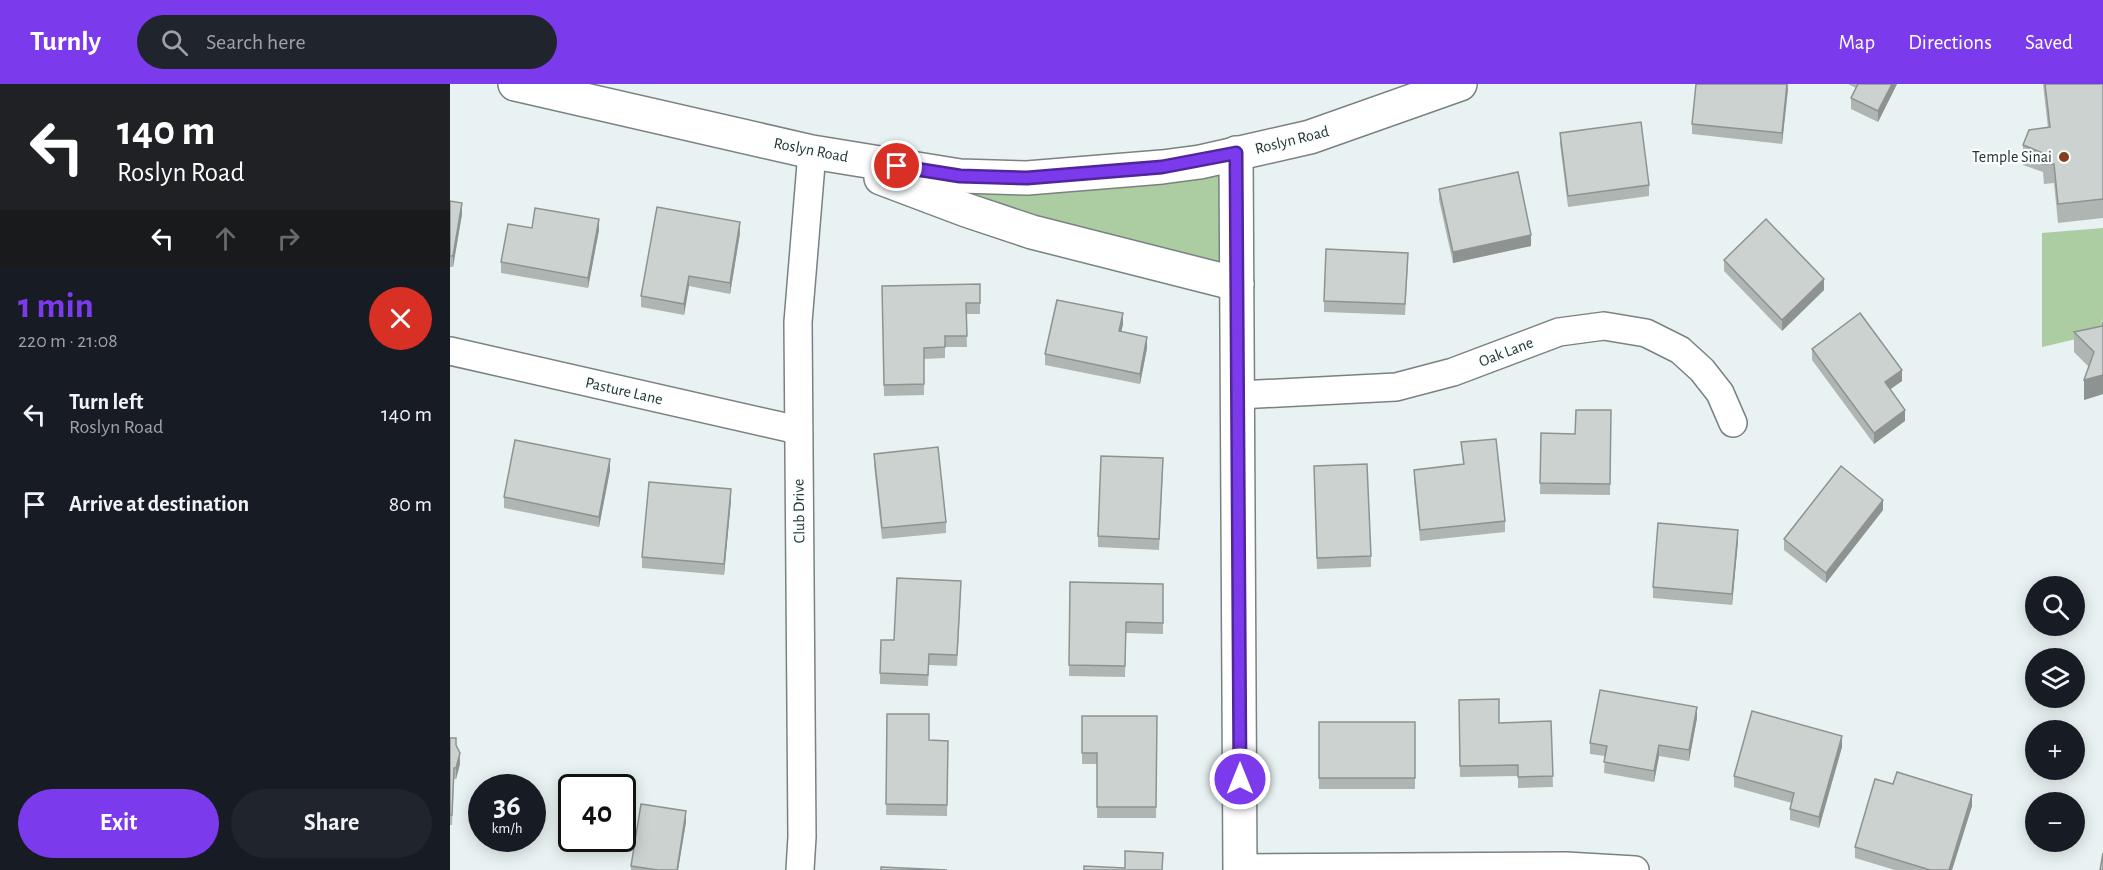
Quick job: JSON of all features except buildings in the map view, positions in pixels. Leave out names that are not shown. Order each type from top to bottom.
[{"type":"main road","name":"Roslyn Road","points":[[515,84],[812,152],[960,176],[1027,178],[1162,167],[1310,137],[1460,84]]},
{"type":"main road","points":[[812,152],[966,210],[1032,232],[1237,284]]},
{"type":"main road","points":[[1236,153],[1240,869]]},
{"type":"street","name":"Club Drive","points":[[800,870],[802,825],[798,322],[812,152]]},
{"type":"street","name":"Oak Lane","points":[[1239,395],[1396,387],[1453,372],[1558,332],[1604,326],[1646,333],[1680,351],[1702,370],[1720,393],[1733,423]]},
{"type":"street","name":"Pasture Lane","points":[[450,351],[798,430]]},
{"type":"street","points":[[1240,869],[1566,866],[1635,870]]},
{"type":"green space","points":[[1236,153],[1237,284],[966,210],[960,176]]},
{"type":"green space","points":[[2103,228],[2103,319],[2098,334],[2042,347],[2042,233]]},
{"type":"place","name":"Temple Sinai","points":[[2064,157]]},
{"type":"route","points":[[897,166],[960,176],[1027,178],[1162,167],[1200,162],[1236,153],[1240,779]]}]
